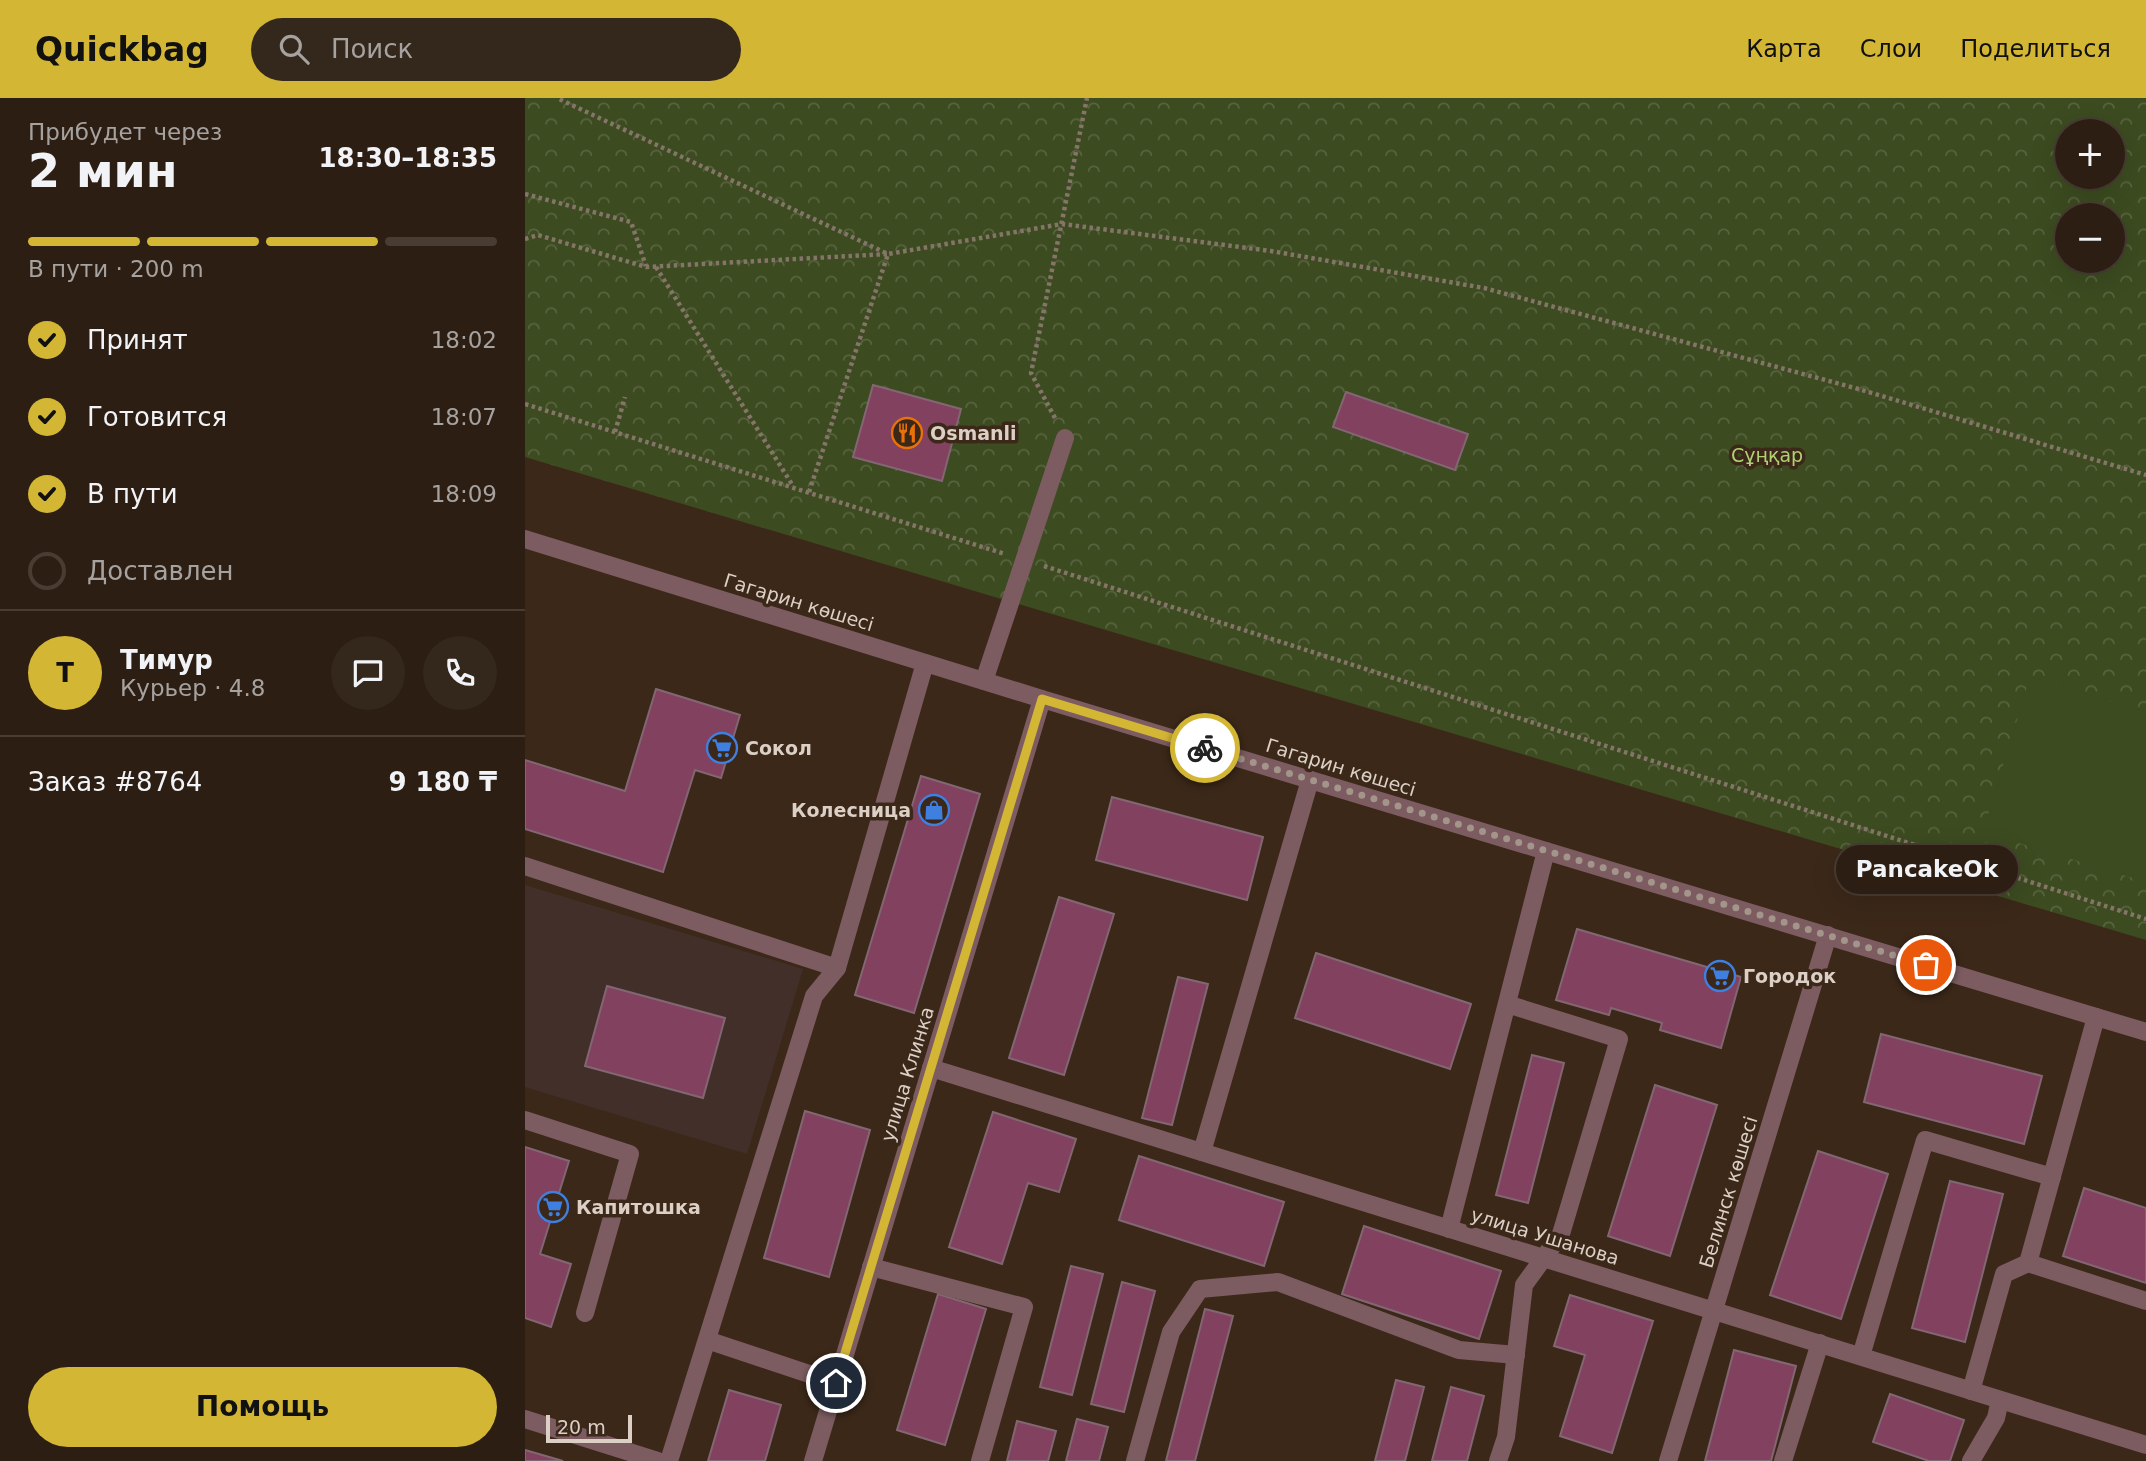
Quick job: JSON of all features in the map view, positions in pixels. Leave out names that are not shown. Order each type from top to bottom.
[{"type":"street","points":[[984,681],[1065,438]]},
{"type":"street","name":"Гагарин көшесі","points":[[525,540],[2146,1032]]},
{"type":"street","points":[[669,1461],[814,996],[837,968],[925,663]]},
{"type":"street","name":"улица Клинка","points":[[813,1461],[1042,699]]},
{"type":"street","points":[[1202,1152],[1310,780]]},
{"type":"street","points":[[1449,1229],[1546,851]]},
{"type":"street","points":[[525,866],[837,968]]},
{"type":"street","name":"Белинск көшесі","points":[[1668,1461],[1828,936]]},
{"type":"street","points":[[1497,1461],[1506,1437],[1524,1285],[1561,1234],[1619,1039],[1507,1004]]},
{"type":"street","points":[[2028,1263],[2096,1017]]},
{"type":"street","name":"улица Ушанова","points":[[931,1068],[2146,1445]]},
{"type":"street","points":[[525,1120],[630,1154],[585,1313]]},
{"type":"street","points":[[1861,1356],[1925,1140],[2052,1177]]},
{"type":"street","points":[[1971,1391],[2004,1274],[2028,1263],[2146,1301]]},
{"type":"street","points":[[871,1267],[1024,1307],[981,1461]]},
{"type":"street","points":[[1135,1461],[1171,1332],[1200,1289],[1279,1282],[1459,1350],[1516,1355]]},
{"type":"street","points":[[707,1340],[836,1383]]},
{"type":"street","points":[[1783,1461],[1820,1343]]},
{"type":"street","points":[[1971,1461],[1996,1418],[2000,1400]]},
{"type":"street","points":[[525,1419],[659,1461]]},
{"type":"path","points":[[557,98],[888,254]]},
{"type":"path","points":[[1065,438],[1031,373],[1087,98]]},
{"type":"path","points":[[525,194],[631,222],[646,267]]},
{"type":"path","points":[[525,239],[538,235],[646,267],[888,254],[1062,225],[1271,251],[1483,288],[1855,388],[2146,475]]},
{"type":"path","points":[[809,492],[888,254]]},
{"type":"path","points":[[656,267],[794,487]]},
{"type":"path","points":[[615,432],[625,397]]},
{"type":"path","points":[[525,404],[1025,560],[2146,919]]},
{"type":"shaded area","points":[[525,885],[803,969],[747,1154],[525,1087]]},
{"type":"green space","name":"Сұңқар","points":[[525,98],[2146,98],[2146,940],[525,457]]},
{"type":"green space","points":[[2030,677],[2146,712],[2146,882],[1983,832]]},
{"type":"building","name":"Osmanli","points":[[873,385],[961,409],[942,481],[853,457]]},
{"type":"building","points":[[1346,392],[1468,434],[1455,470],[1333,427]]},
{"type":"building","points":[[656,689],[740,715],[721,778],[695,770],[663,872],[525,829],[525,760],[625,791]]},
{"type":"building","points":[[921,776],[980,794],[914,1013],[855,995]]},
{"type":"building","points":[[1112,797],[1263,837],[1247,900],[1096,860]]},
{"type":"building","points":[[1059,897],[1114,914],[1064,1075],[1009,1058]]},
{"type":"building","points":[[1577,929],[1741,977],[1721,1048],[1660,1030],[1662,1023],[1611,1008],[1609,1015],[1556,1000]]},
{"type":"building","points":[[1316,953],[1471,1004],[1450,1069],[1295,1018]]},
{"type":"building","points":[[1178,977],[1208,984],[1172,1125],[1142,1118]]},
{"type":"building","points":[[607,986],[725,1018],[703,1098],[585,1066]]},
{"type":"building","points":[[1881,1034],[2042,1076],[2024,1144],[1864,1102]]},
{"type":"building","points":[[1532,1055],[1564,1063],[1528,1203],[1496,1195]]},
{"type":"building","points":[[1655,1085],[1717,1105],[1670,1256],[1608,1236]]},
{"type":"building","points":[[805,1111],[870,1130],[829,1277],[764,1258]]},
{"type":"building","points":[[993,1112],[1076,1139],[1059,1192],[1028,1183],[1002,1264],[949,1247]]},
{"type":"building","points":[[525,1147],[569,1161],[540,1254],[571,1264],[551,1327],[525,1318]]},
{"type":"building","points":[[1818,1151],[1888,1174],[1841,1319],[1770,1295]]},
{"type":"building","points":[[1139,1156],[1284,1202],[1264,1266],[1119,1220]]},
{"type":"building","points":[[1950,1181],[2003,1194],[1965,1342],[1912,1328]]},
{"type":"building","points":[[2084,1188],[2146,1208],[2146,1283],[2063,1256]]},
{"type":"building","points":[[1364,1226],[1501,1271],[1479,1339],[1342,1294]]},
{"type":"building","points":[[1071,1266],[1103,1274],[1072,1395],[1040,1387]]},
{"type":"building","points":[[1122,1282],[1155,1291],[1124,1412],[1091,1404]]},
{"type":"building","points":[[938,1294],[986,1309],[945,1445],[897,1430]]},
{"type":"building","points":[[1570,1295],[1653,1321],[1612,1453],[1560,1436],[1585,1355],[1554,1346]]},
{"type":"building","points":[[1205,1309],[1233,1316],[1195,1461],[1166,1461]]},
{"type":"building","points":[[1734,1350],[1796,1366],[1771,1461],[1705,1461]]},
{"type":"building","points":[[1396,1380],[1424,1387],[1405,1461],[1375,1461]]},
{"type":"building","points":[[1451,1387],[1484,1396],[1467,1461],[1432,1461]]},
{"type":"building","points":[[729,1390],[781,1405],[765,1461],[708,1461]]},
{"type":"building","points":[[1890,1394],[1964,1420],[1950,1461],[1929,1461],[1873,1442]]},
{"type":"building","points":[[1077,1419],[1108,1427],[1099,1461],[1066,1461]]},
{"type":"building","points":[[1017,1421],[1056,1431],[1048,1461],[1007,1461]]},
{"type":"building","points":[[525,1450],[563,1461],[525,1461]]},
{"type":"way so far","points":[[1205,748],[1926,965]]},
{"type":"place","name":"Osmanli","points":[[907,433]]},
{"type":"place","name":"Сокол","points":[[722,748]]},
{"type":"place","name":"Колесница","points":[[934,810]]},
{"type":"place","name":"PancakeOk","points":[[1926,965]]},
{"type":"place","name":"Городок","points":[[1720,976]]},
{"type":"place","name":"Капитошка","points":[[553,1207]]},
{"type":"route","points":[[836,1383],[1042,699],[1205,748]]}]
